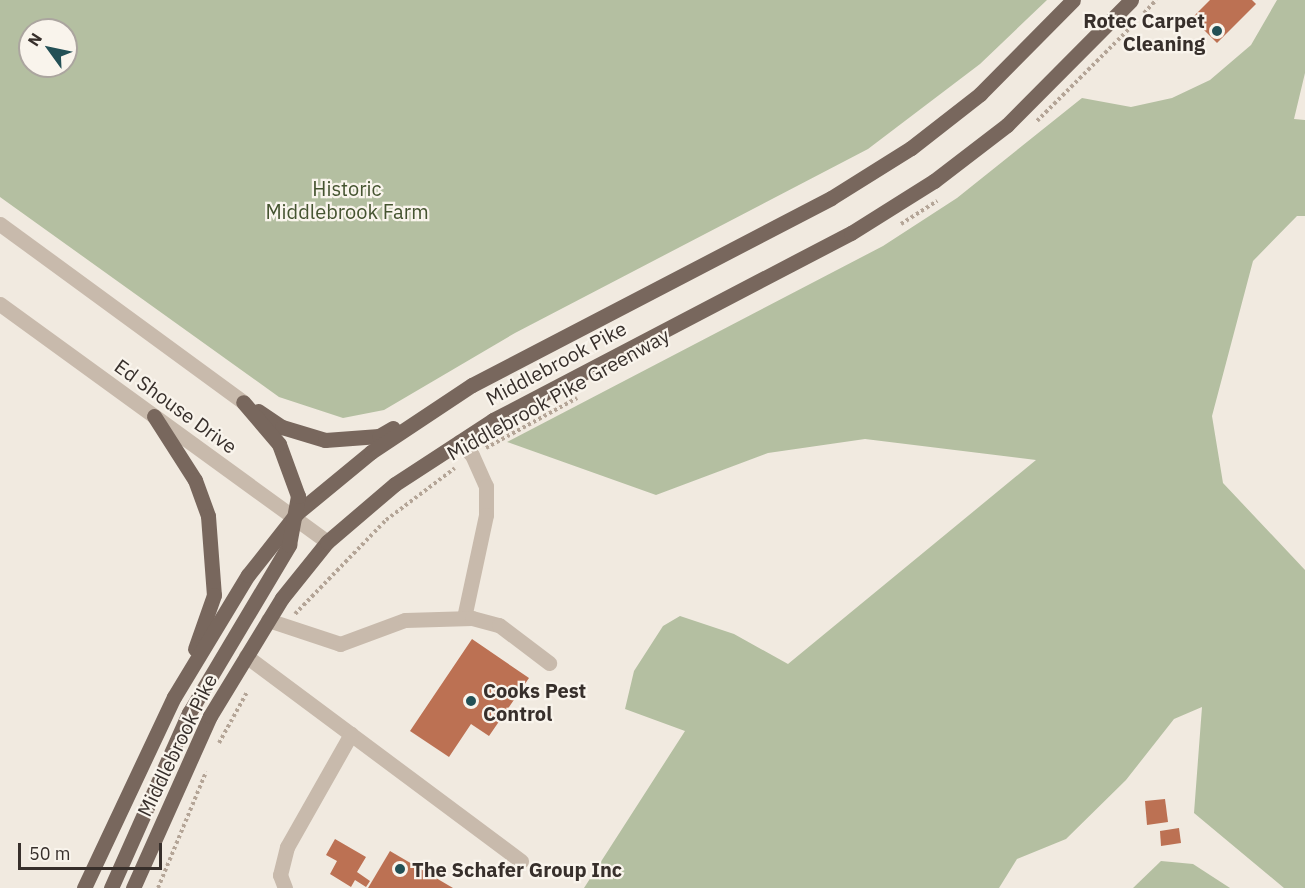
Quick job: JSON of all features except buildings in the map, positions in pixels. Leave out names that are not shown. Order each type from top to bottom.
[{"type":"main road","name":"Middlebrook Pike","points":[[84,888],[183,682],[248,575],[293,517],[371,452],[472,385],[831,198],[911,148],[980,94],[1073,0]]},
{"type":"main road","name":"Middlebrook Pike","points":[[133,888],[210,716],[268,620],[327,542],[395,484],[459,442],[851,233],[934,181],[1007,125],[1131,0]]},
{"type":"main road","points":[[243,402],[282,427],[325,440],[379,436],[472,385]]},
{"type":"main road","points":[[111,888],[189,713],[285,555],[298,496],[279,444],[243,402]]},
{"type":"main road","points":[[154,416],[195,480],[215,553],[214,594],[183,682]]},
{"type":"street","points":[[0,224],[243,402]]},
{"type":"street","name":"Ed Shouse Drive","points":[[0,304],[327,542]]},
{"type":"street","points":[[459,442],[472,455],[486,486],[486,515],[464,618]]},
{"type":"street","points":[[268,620],[288,625],[321,641],[340,644],[405,620],[464,618],[499,625],[549,663]]},
{"type":"street","points":[[246,656],[521,861]]},
{"type":"street","points":[[285,888],[280,875],[287,847],[351,734]]},
{"type":"path","points":[[1034,124],[1156,0]]},
{"type":"path","points":[[892,228],[942,197]]},
{"type":"path","name":"Middlebrook Pike Greenway","points":[[288,625],[302,603],[386,520],[472,455],[584,394]]},
{"type":"path","points":[[215,749],[261,667]]},
{"type":"path","points":[[158,888],[211,760]]},
{"type":"green space","name":"Historic Middlebrook Farm","points":[[0,0],[1047,0],[980,64],[868,149],[515,333],[384,410],[343,418],[279,397],[0,197]]},
{"type":"green space","points":[[1277,0],[1305,0],[1305,73],[1294,119],[1305,120],[1305,216],[1297,216],[1253,261],[1212,416],[1223,483],[1305,570],[1305,888],[1284,888],[1194,813],[1202,707],[1174,719],[1126,780],[1066,839],[1017,859],[999,888],[584,888],[685,731],[625,709],[634,671],[663,626],[680,616],[734,634],[788,664],[1036,460],[865,439],[768,453],[656,495],[507,442],[883,246],[957,198],[1082,98],[1131,107],[1172,98],[1210,80],[1251,45]]},
{"type":"green space","points":[[1161,861],[1193,864],[1230,888],[1133,888]]},
{"type":"place","name":"Rotec Carpet Cleaning","points":[[1217,31]]},
{"type":"place","name":"Cooks Pest Control","points":[[471,701]]},
{"type":"place","name":"The Schafer Group Inc","points":[[400,869]]}]
